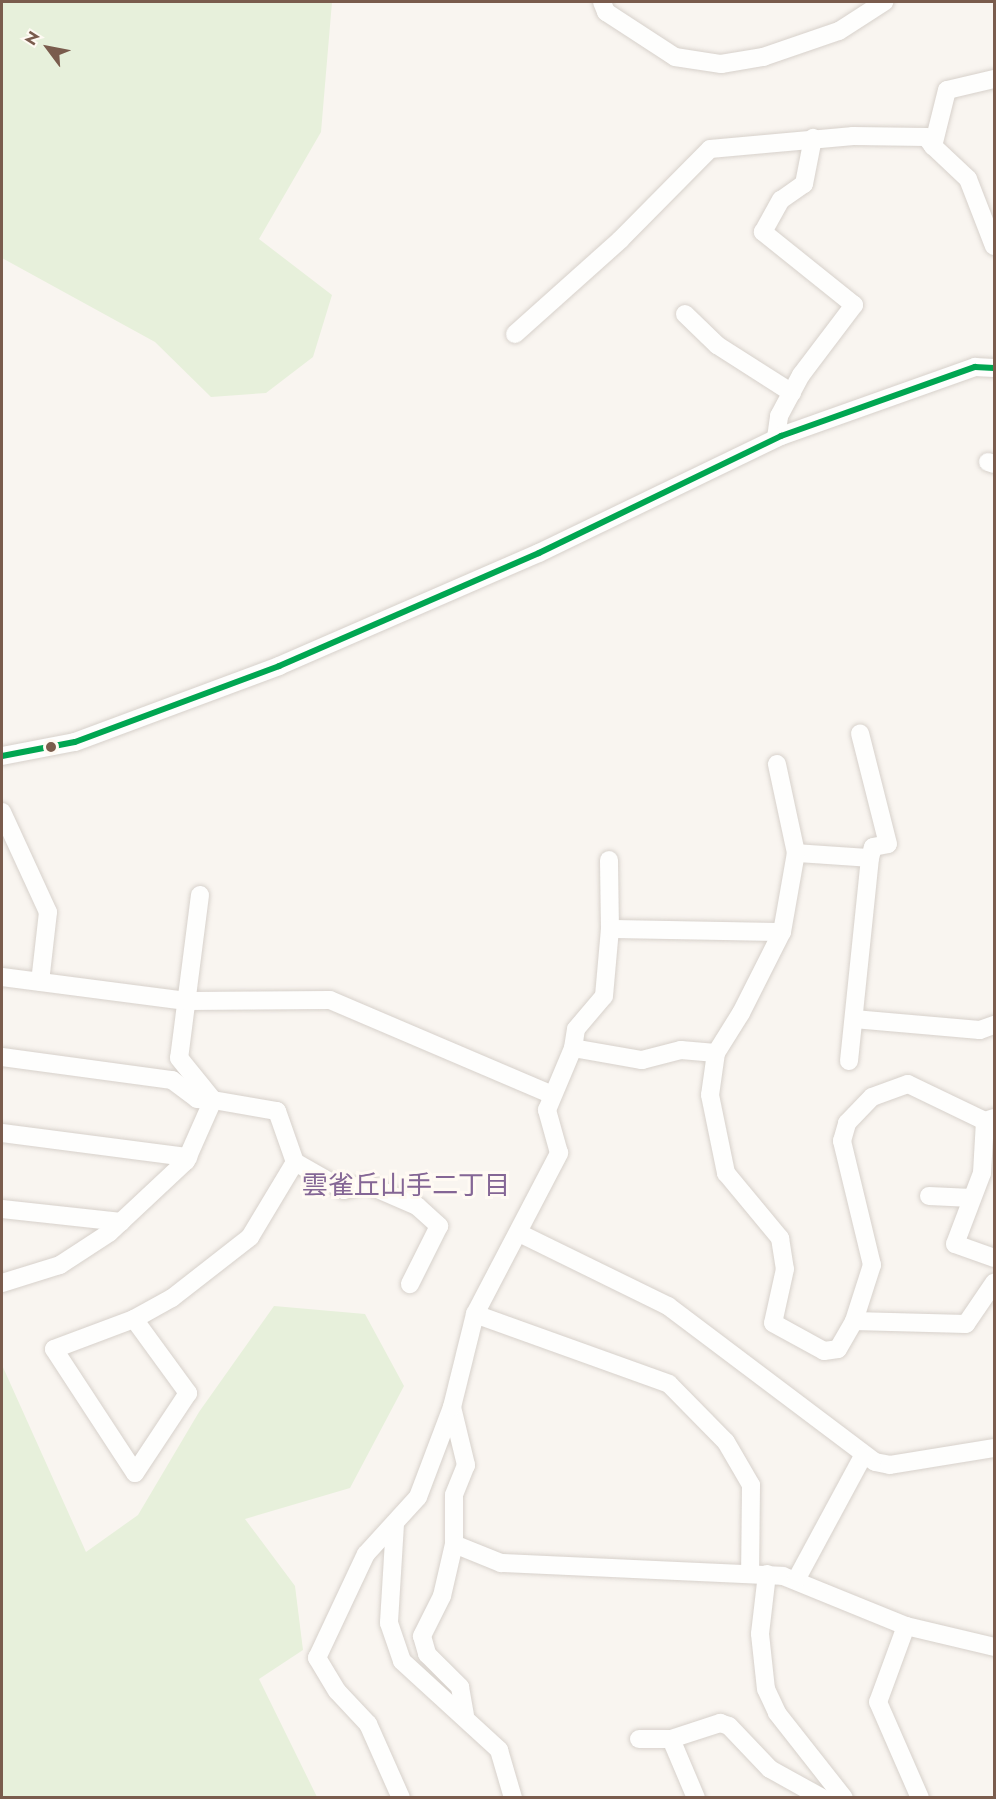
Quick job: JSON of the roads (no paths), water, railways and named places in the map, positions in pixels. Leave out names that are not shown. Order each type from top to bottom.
[{"type":"street","points":[[602,2],[622,24],[675,57],[721,64],[763,57],[839,31],[884,2]]},
{"type":"street","points":[[933,146],[946,90],[994,79]]},
{"type":"street","points":[[515,334],[620,240],[710,149],[813,138],[926,137],[968,179],[994,242]]},
{"type":"street","points":[[776,438],[779,416],[792,393],[854,305],[763,232],[781,200],[804,184],[813,138]]},
{"type":"street","points":[[685,314],[717,345],[792,393]]},
{"type":"street","points":[[2,756],[75,742],[279,666],[539,553],[776,438],[975,367],[994,368]]},
{"type":"street","points":[[849,1061],[870,858],[873,847],[888,844],[861,733]]},
{"type":"street","points":[[777,764],[796,853],[782,932],[716,1053],[710,1095],[726,1173],[780,1238],[785,1269],[773,1323],[824,1351],[838,1349],[854,1321],[872,1265],[842,1141],[847,1123],[872,1097],[908,1083],[990,1120],[981,1173],[955,1244],[994,1258]]},
{"type":"street","points":[[2,812],[48,912],[40,982]]},
{"type":"street","points":[[796,853],[870,858]]},
{"type":"street","points":[[401,1797],[368,1724],[337,1691],[317,1658],[366,1554],[418,1497],[452,1407],[475,1314],[521,1234],[559,1153],[547,1110],[573,1048],[576,1029],[604,996],[610,929],[609,860]]},
{"type":"street","points":[[200,895],[179,1058],[213,1100]]},
{"type":"street","points":[[610,929],[782,932]]},
{"type":"street","points":[[2,977],[186,1001],[330,1000],[553,1095]]},
{"type":"street","points":[[854,1019],[980,1030],[994,1025]]},
{"type":"street","points":[[573,1048],[642,1060],[681,1050],[716,1053]]},
{"type":"street","points":[[2,1056],[172,1080],[197,1099],[277,1111],[295,1162],[344,1191],[366,1184],[407,1202],[439,1226],[410,1284]]},
{"type":"street","points":[[2,1283],[60,1265],[121,1222],[188,1157],[213,1100]]},
{"type":"street","points":[[2,1133],[188,1157]]},
{"type":"street","points":[[134,1319],[188,1393],[135,1473],[54,1349],[134,1319],[172,1298],[250,1237],[295,1162]]},
{"type":"street","points":[[928,1196],[972,1198]]},
{"type":"street","points":[[2,1209],[121,1222]]},
{"type":"street","points":[[521,1234],[668,1306],[863,1456],[890,1465],[994,1448]]},
{"type":"street","points":[[854,1321],[966,1324],[994,1283]]},
{"type":"street","points":[[475,1314],[669,1384],[726,1442],[751,1485],[760,1634],[766,1689],[777,1713],[844,1797]]},
{"type":"street","points":[[452,1407],[466,1465],[454,1495],[454,1544],[442,1596],[422,1636],[427,1654],[460,1687],[465,1716]]},
{"type":"street","points":[[796,1580],[863,1456]]},
{"type":"street","points":[[395,1524],[389,1623],[402,1661],[465,1716],[499,1750],[513,1797]]},
{"type":"street","points":[[454,1544],[501,1563],[758,1574],[796,1580],[906,1626],[994,1647]]},
{"type":"street","points":[[906,1626],[878,1702],[920,1797]]},
{"type":"street","points":[[639,1738],[671,1738],[720,1723],[729,1726],[770,1769],[822,1797]]},
{"type":"street","points":[[671,1738],[696,1797]]},
{"type":"district","name":"雲雀丘山手二丁目","points":[[406,1186]]}]
